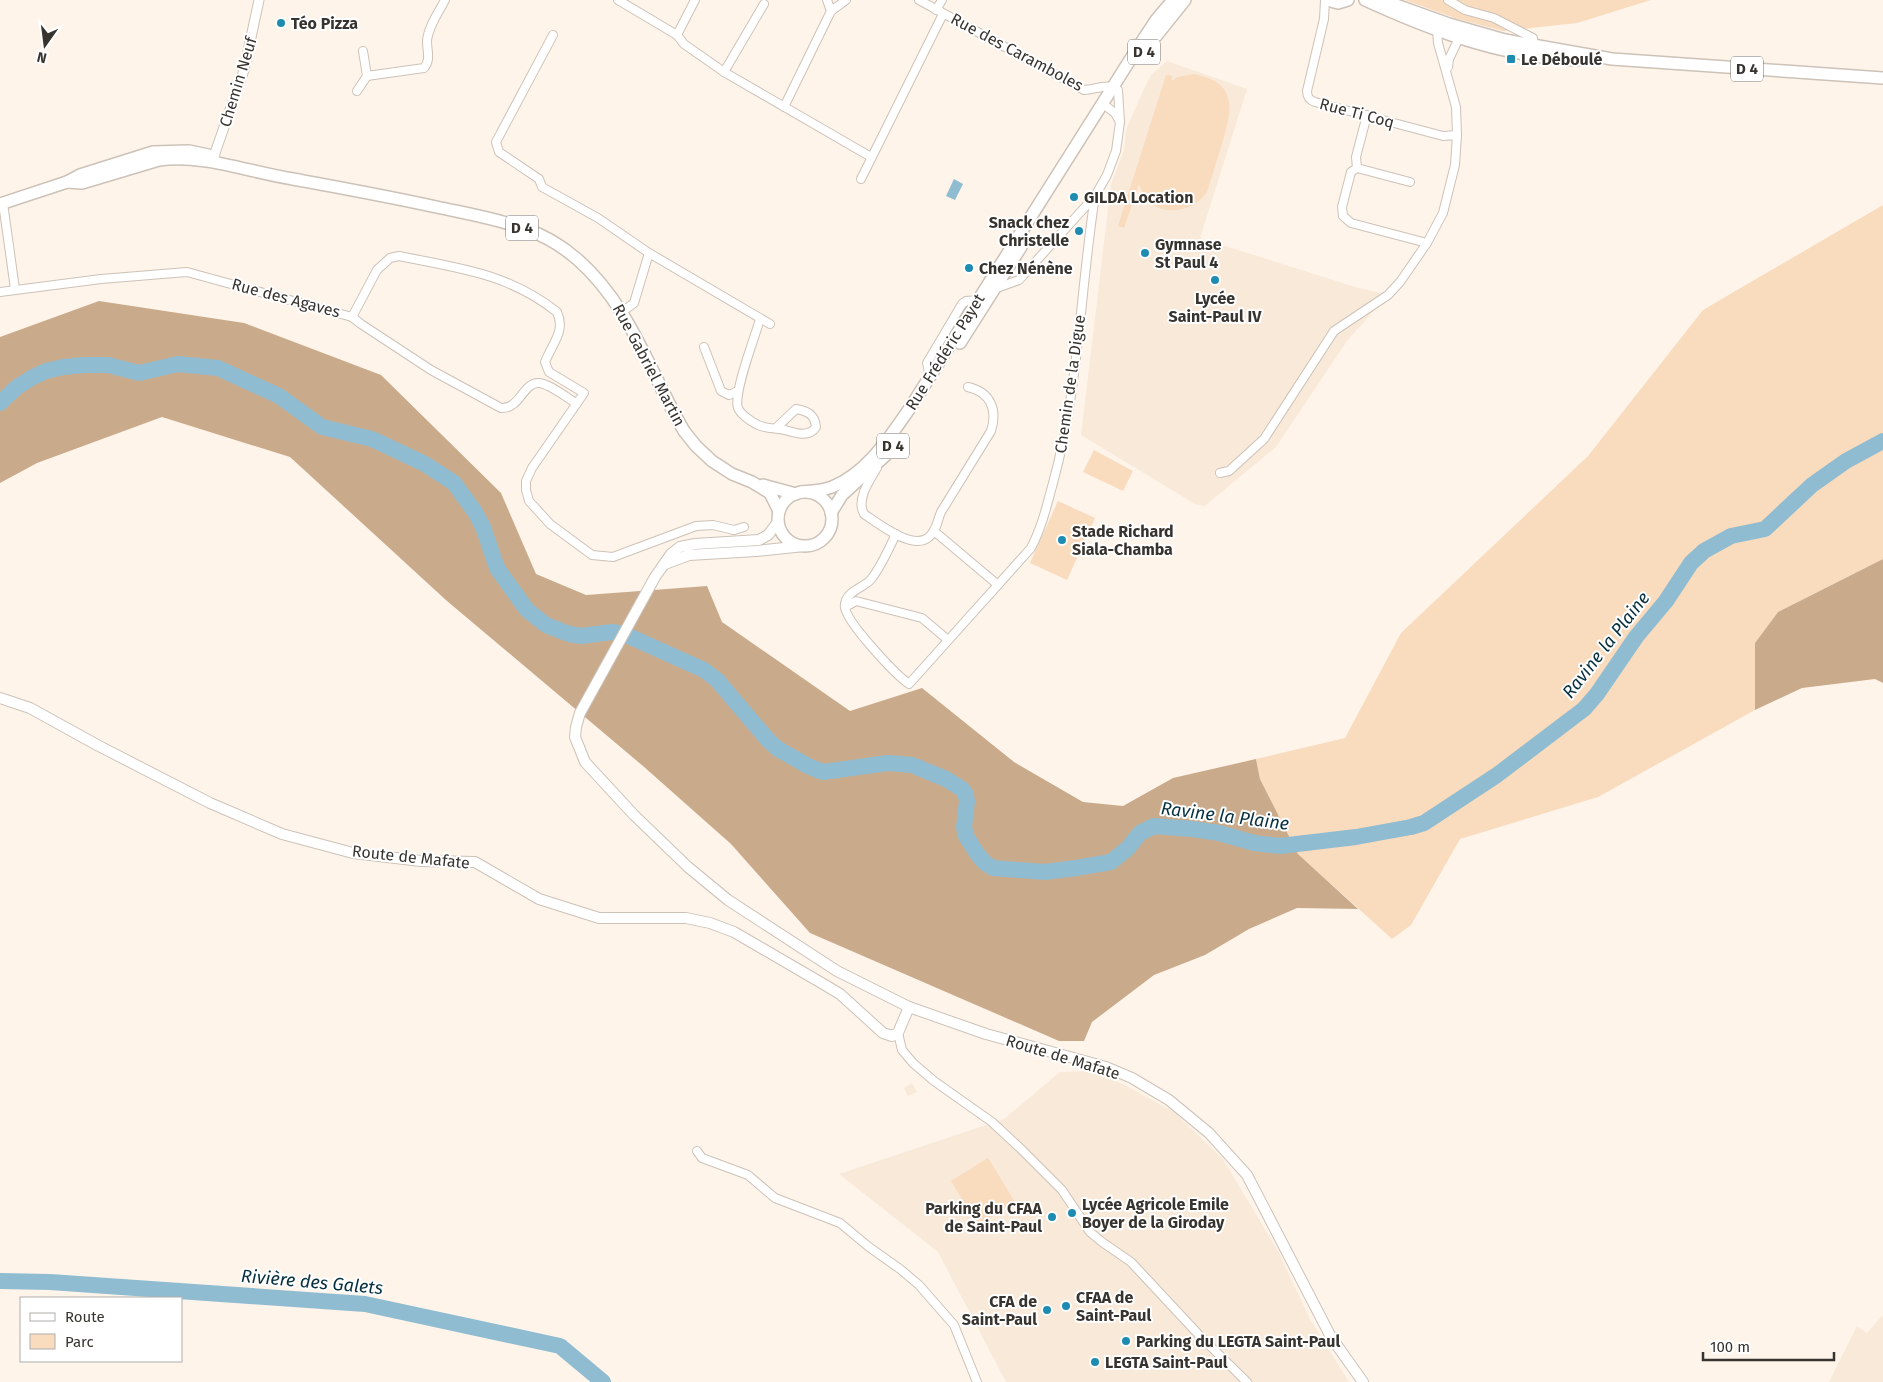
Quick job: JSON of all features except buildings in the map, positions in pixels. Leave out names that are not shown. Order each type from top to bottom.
[{"type":"main road","name":"Rue Frédéric Payet","points":[[831,512],[842,495],[883,458],[907,426],[1156,20],[1173,0]]},
{"type":"main road","name":"Rue Frédéric Payet","points":[[1115,88],[1184,0]]},
{"type":"main road","name":"D 4","points":[[1365,0],[1459,38],[1519,54],[1574,60],[1612,59]]},
{"type":"main road","name":"D 4","points":[[1382,0],[1451,24],[1533,46],[1612,59],[1883,78]]},
{"type":"main road","name":"Rue Gabriel Martin","points":[[2,203],[67,182],[82,183],[164,160],[214,159],[293,179],[495,220],[527,229],[553,242],[577,259],[601,283],[622,312],[684,432],[696,446],[712,461],[732,474],[752,482],[798,493]]},
{"type":"main road","name":"Rue Frédéric Payet","points":[[798,493],[832,487],[861,468],[879,451],[891,436],[978,300],[990,288]]},
{"type":"main road","name":"Rue Gabriel Martin","points":[[752,482],[770,493],[779,516]]},
{"type":"main road","points":[[662,566],[668,561],[689,554],[756,551],[804,546],[814,544],[826,536],[832,522],[831,512],[827,504],[820,496],[811,492],[798,493],[784,502],[779,516],[780,530],[786,538],[804,546]]},
{"type":"main road","name":"Route de Mafate","points":[[779,516],[764,538],[740,542],[694,544],[680,547],[671,554],[655,578],[585,702],[576,727],[576,737],[584,762],[634,815],[688,867],[728,900],[829,966],[909,1007],[986,1034],[1106,1067],[1132,1078],[1175,1106],[1209,1133],[1247,1175],[1331,1337],[1362,1382]]},
{"type":"main road","name":"Route de Mafate","points":[[0,698],[30,708],[210,803],[282,834],[353,853],[421,861],[475,862],[539,899],[599,918],[686,918],[710,923],[734,932],[840,994],[883,1033],[892,1036],[898,1033]]},
{"type":"main road","points":[[898,1033],[909,1007]]},
{"type":"street","name":"Chemin Neuf","points":[[214,159],[244,70],[260,0]]},
{"type":"street","points":[[367,76],[424,68],[428,60],[427,41],[429,30],[445,0]]},
{"type":"street","points":[[618,0],[677,35],[684,44],[724,72],[871,157]]},
{"type":"street","points":[[677,35],[694,0]]},
{"type":"street","points":[[828,0],[831,11]]},
{"type":"street","points":[[784,107],[831,11],[846,0]]},
{"type":"street","name":"Rue des Caramboles","points":[[918,0],[1027,57],[1084,90],[1115,88]]},
{"type":"street","points":[[861,178],[940,12],[942,0]]},
{"type":"street","points":[[1448,0],[1465,10],[1494,18],[1522,32],[1533,38],[1533,46]]},
{"type":"street","name":"Rue Ti Coq","points":[[1324,19],[1334,1]]},
{"type":"street","name":"Rue Ti Coq","points":[[1334,1],[1324,19],[1307,96],[1315,102],[1443,136],[1457,136]]},
{"type":"street","points":[[724,72],[764,4]]},
{"type":"street","points":[[1220,473],[1229,471],[1264,439],[1334,331],[1388,295],[1400,282],[1427,243],[1443,213],[1454,166],[1457,136],[1456,107],[1438,43],[1437,30],[1451,24],[1459,38],[1449,59],[1447,71]]},
{"type":"street","points":[[553,35],[496,142],[498,152],[539,179],[542,187],[598,218],[649,252],[770,324]]},
{"type":"street","points":[[357,91],[367,76],[363,51]]},
{"type":"street","name":"Chemin de la Digue","points":[[990,288],[1019,280],[1095,196],[1112,163],[1117,145],[1120,122],[1115,88]]},
{"type":"street","points":[[1105,105],[1115,113],[1120,122]]},
{"type":"street","points":[[1357,168],[1356,157],[1367,115]]},
{"type":"street","points":[[1410,182],[1357,168],[1351,172],[1342,212],[1346,220],[1350,222],[1427,243]]},
{"type":"street","name":"Chemin de la Digue","points":[[845,607],[848,616],[863,636],[899,677],[909,684],[1031,548],[1040,530],[1062,452],[1069,411],[1095,196]]},
{"type":"street","points":[[2,203],[16,289]]},
{"type":"street","points":[[622,312],[634,303],[649,252]]},
{"type":"street","points":[[352,316],[377,270],[390,258],[399,256],[494,277],[521,289],[557,312],[560,318],[560,333],[545,362],[549,372],[584,393],[539,456],[526,480],[529,501],[550,524],[592,555],[613,558],[696,526],[713,525],[734,530],[744,527]]},
{"type":"street","name":"Rue des Agaves","points":[[0,290],[187,272],[352,316],[361,324],[431,370],[501,408],[513,406],[531,386],[537,383],[547,385],[576,403]]},
{"type":"street","points":[[760,319],[738,390],[737,402],[741,413],[758,425],[799,434],[808,434],[814,431],[816,424],[814,417],[810,413],[796,409],[776,428]]},
{"type":"street","points":[[704,347],[721,391],[728,395],[738,390]]},
{"type":"street","points":[[883,458],[864,491],[861,509],[864,514],[896,534],[916,542],[929,537],[941,512],[993,426],[993,413],[989,400],[985,394],[968,386]]},
{"type":"street","points":[[734,530],[740,542],[756,551]]},
{"type":"street","points":[[934,530],[998,586]]},
{"type":"street","points":[[845,607],[848,597],[867,585],[873,577],[896,534]]},
{"type":"street","points":[[852,593],[856,600],[922,618],[948,640]]},
{"type":"street","points":[[845,607],[856,600]]},
{"type":"street","points":[[898,1033],[902,1050],[914,1063],[934,1081],[992,1122],[1022,1150],[1062,1190],[1090,1232],[1131,1262],[1200,1336],[1247,1382]]},
{"type":"street","points":[[698,1150],[702,1158],[748,1175],[775,1198],[840,1223],[900,1269],[919,1285],[950,1318],[977,1382]]},
{"type":"shaded area","name":"Lycée Saint-Paul IV","points":[[1167,61],[1247,89],[1200,238],[1352,286],[1388,295],[1347,341],[1276,447],[1205,506],[1195,504],[1081,435],[1111,184],[1124,150],[1126,130],[1142,93],[1151,75]]},
{"type":"shaded area","points":[[99,301],[244,323],[381,375],[501,493],[536,574],[586,595],[707,586],[722,622],[850,711],[922,688],[1014,762],[1083,802],[1123,806],[1173,778],[1256,759],[1260,779],[1298,854],[1358,909],[1297,908],[1249,929],[1205,955],[1154,975],[1092,1022],[1084,1041],[1059,1041],[810,933],[731,844],[643,766],[447,601],[290,457],[162,417],[37,463],[0,483],[0,337]]},
{"type":"shaded area","points":[[1883,559],[1883,683],[1875,679],[1802,688],[1755,710],[1755,643],[1778,612]]},
{"type":"shaded area","name":"Lycée Agricole Emile Boyer de la Giroday","points":[[1090,1071],[1123,1084],[1174,1112],[1223,1159],[1278,1251],[1310,1319],[1349,1382],[1006,1382],[938,1252],[839,1174],[1004,1119],[1060,1072]]},
{"type":"shaded area","points":[[912,1083],[917,1092],[908,1096],[904,1088]]},
{"type":"shaded area","points":[[1883,1315],[1883,1382],[1829,1382],[1857,1326],[1867,1333]]},
{"type":"green space","points":[[1405,0],[1651,0],[1577,23],[1503,31],[1455,18]]},
{"type":"green space","points":[[1194,74],[1209,78],[1219,84],[1226,92],[1229,101],[1228,122],[1207,192],[1201,199],[1186,208],[1169,210],[1152,204],[1145,198],[1139,184],[1124,228],[1118,226],[1166,75],[1172,76],[1172,81],[1177,77]]},
{"type":"green space","points":[[1883,205],[1883,559],[1778,612],[1755,643],[1755,710],[1598,797],[1460,839],[1411,925],[1392,939],[1298,854],[1260,779],[1256,759],[1345,738],[1401,633],[1588,456],[1703,310]]},
{"type":"green space","points":[[1094,450],[1133,471],[1123,491],[1083,472]]},
{"type":"green space","name":"Stade Richard Siala-Chamba","points":[[1058,501],[1095,518],[1067,580],[1030,563]]},
{"type":"green space","points":[[988,1158],[1015,1202],[978,1225],[951,1181]]},
{"type":"water","points":[[954,179],[963,184],[955,200],[946,196]]},
{"type":"waterway","name":"Ravine la Plaine","points":[[0,403],[17,387],[33,377],[46,371],[63,367],[108,365],[139,373],[178,364],[218,368],[279,396],[322,427],[372,439],[425,464],[454,483],[475,512],[483,527],[497,568],[527,610],[546,625],[569,634],[581,636],[612,632],[624,634],[704,670],[717,680],[768,740],[778,749],[823,772],[888,763],[912,765],[946,779],[965,793],[967,801],[964,827],[966,836],[985,863],[993,868],[1045,872],[1111,862],[1128,848],[1140,833],[1154,826],[1219,833],[1254,843],[1280,846],[1356,837],[1424,823],[1497,775],[1584,709],[1597,694],[1636,637],[1666,601],[1691,563],[1704,551],[1731,536],[1765,529],[1812,485],[1846,461],[1883,441]]},
{"type":"waterway","name":"Rivière des Galets","points":[[0,1281],[50,1282],[365,1304],[560,1346],[603,1382]]},
{"type":"place","name":"Téo Pizza","points":[[281,23]]},
{"type":"place","name":"Le Déboulé","points":[[1511,59]]},
{"type":"place","name":"GILDA Location","points":[[1074,197]]},
{"type":"place","name":"Snack chez Christelle","points":[[1079,231]]},
{"type":"place","name":"Gymnase St Paul 4","points":[[1145,253]]},
{"type":"place","name":"Chez Nénène","points":[[969,268]]},
{"type":"place","name":"Lycée Saint-Paul IV","points":[[1215,280]]},
{"type":"place","name":"Stade Richard Siala-Chamba","points":[[1062,540]]},
{"type":"place","name":"Lycée Agricole Emile Boyer de la Giroday","points":[[1072,1213]]},
{"type":"place","name":"Parking du CFAA de Saint-Paul","points":[[1052,1217]]},
{"type":"place","name":"CFAA de Saint-Paul","points":[[1066,1306]]},
{"type":"place","name":"CFA de Saint-Paul","points":[[1047,1310]]},
{"type":"place","name":"Parking du LEGTA Saint-Paul","points":[[1126,1341]]},
{"type":"place","name":"LEGTA Saint-Paul","points":[[1095,1362]]}]
